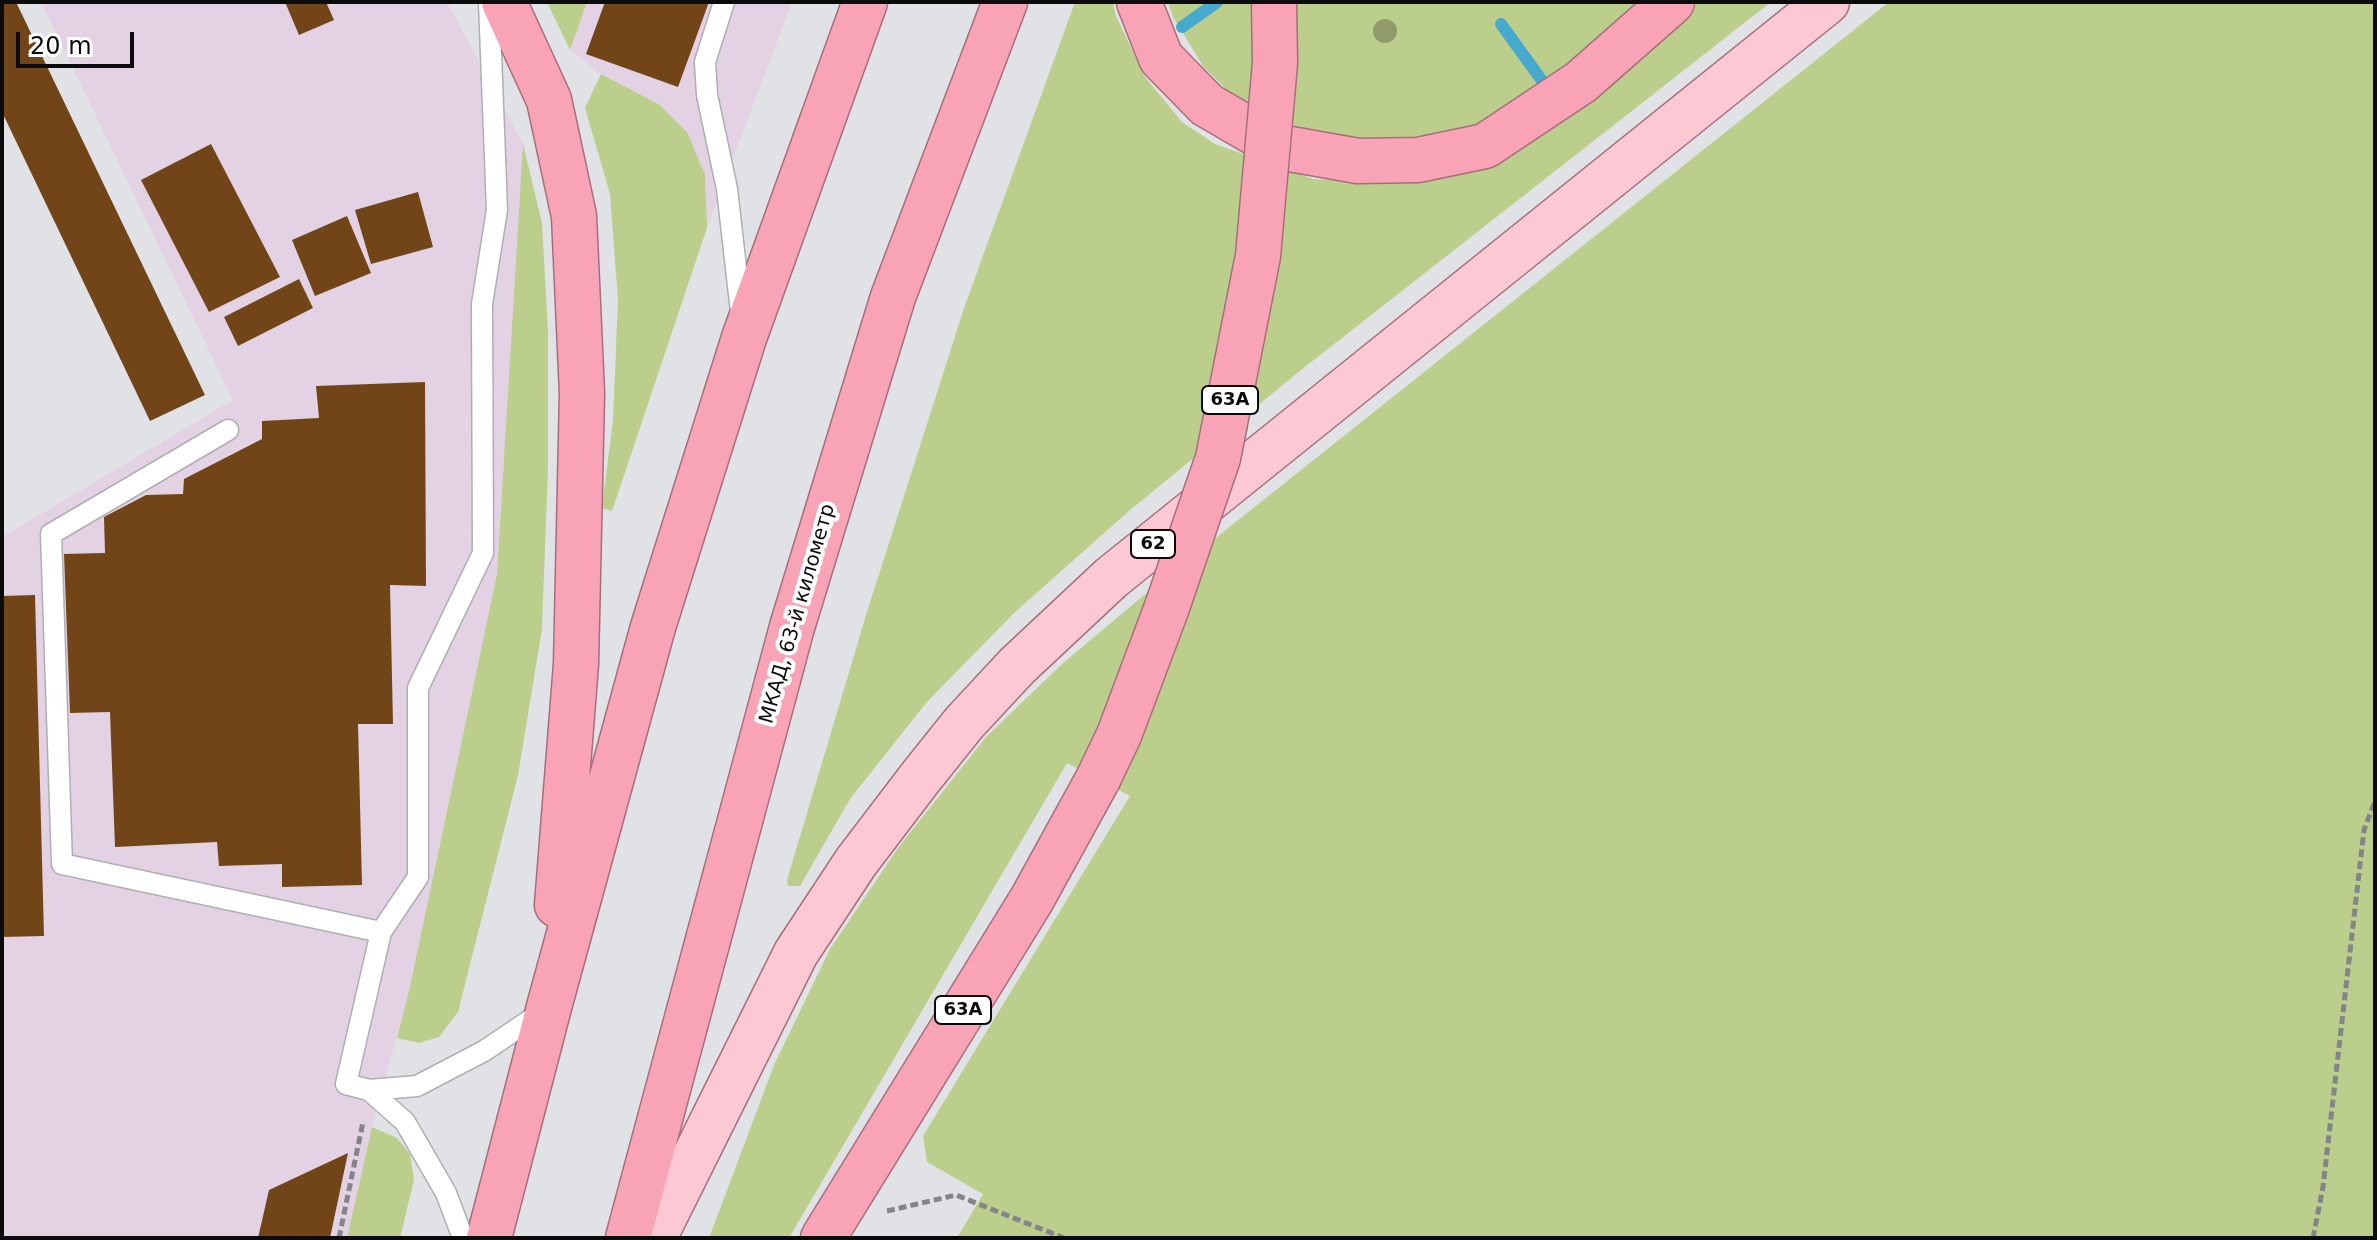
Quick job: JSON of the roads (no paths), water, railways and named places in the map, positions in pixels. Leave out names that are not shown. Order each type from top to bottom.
[{"type":"highway","points":[[504,2],[549,100],[574,216],[581,378],[576,664],[549,1007]]},
{"type":"highway","points":[[489,1238],[653,627],[744,338],[865,2]]},
{"type":"highway","name":"МКАД, 63-й километр","points":[[628,1238],[792,627],[893,297],[1005,2]]},
{"type":"highway","points":[[1139,2],[1161,58],[1207,105],[1279,147],[1373,161],[1418,160],[1485,146],[1581,82],[1672,2]]},
{"type":"highway","name":"63A","points":[[827,1232],[1032,899],[1098,779],[1119,735],[1167,607],[1218,458],[1258,256],[1275,63],[1274,2]]},
{"type":"main road","name":"62","points":[[654,1238],[702,1136],[796,953],[856,862],[920,778],[964,723],[1017,666],[1123,568],[1827,2]]},
{"type":"lane","points":[[489,2],[497,210],[482,304],[483,553],[418,688],[418,877],[381,932],[346,1084],[369,1090],[417,1086],[484,1051],[549,1007]]},
{"type":"lane","points":[[724,2],[705,62],[707,95],[727,189],[744,338]]},
{"type":"lane","points":[[228,430],[51,534],[62,864],[381,932]]},
{"type":"lane","points":[[369,1090],[405,1122],[446,1193],[463,1238]]},
{"type":"waterway","points":[[1182,27],[1217,2]]},
{"type":"waterway","points":[[1501,24],[1548,89]]}]
